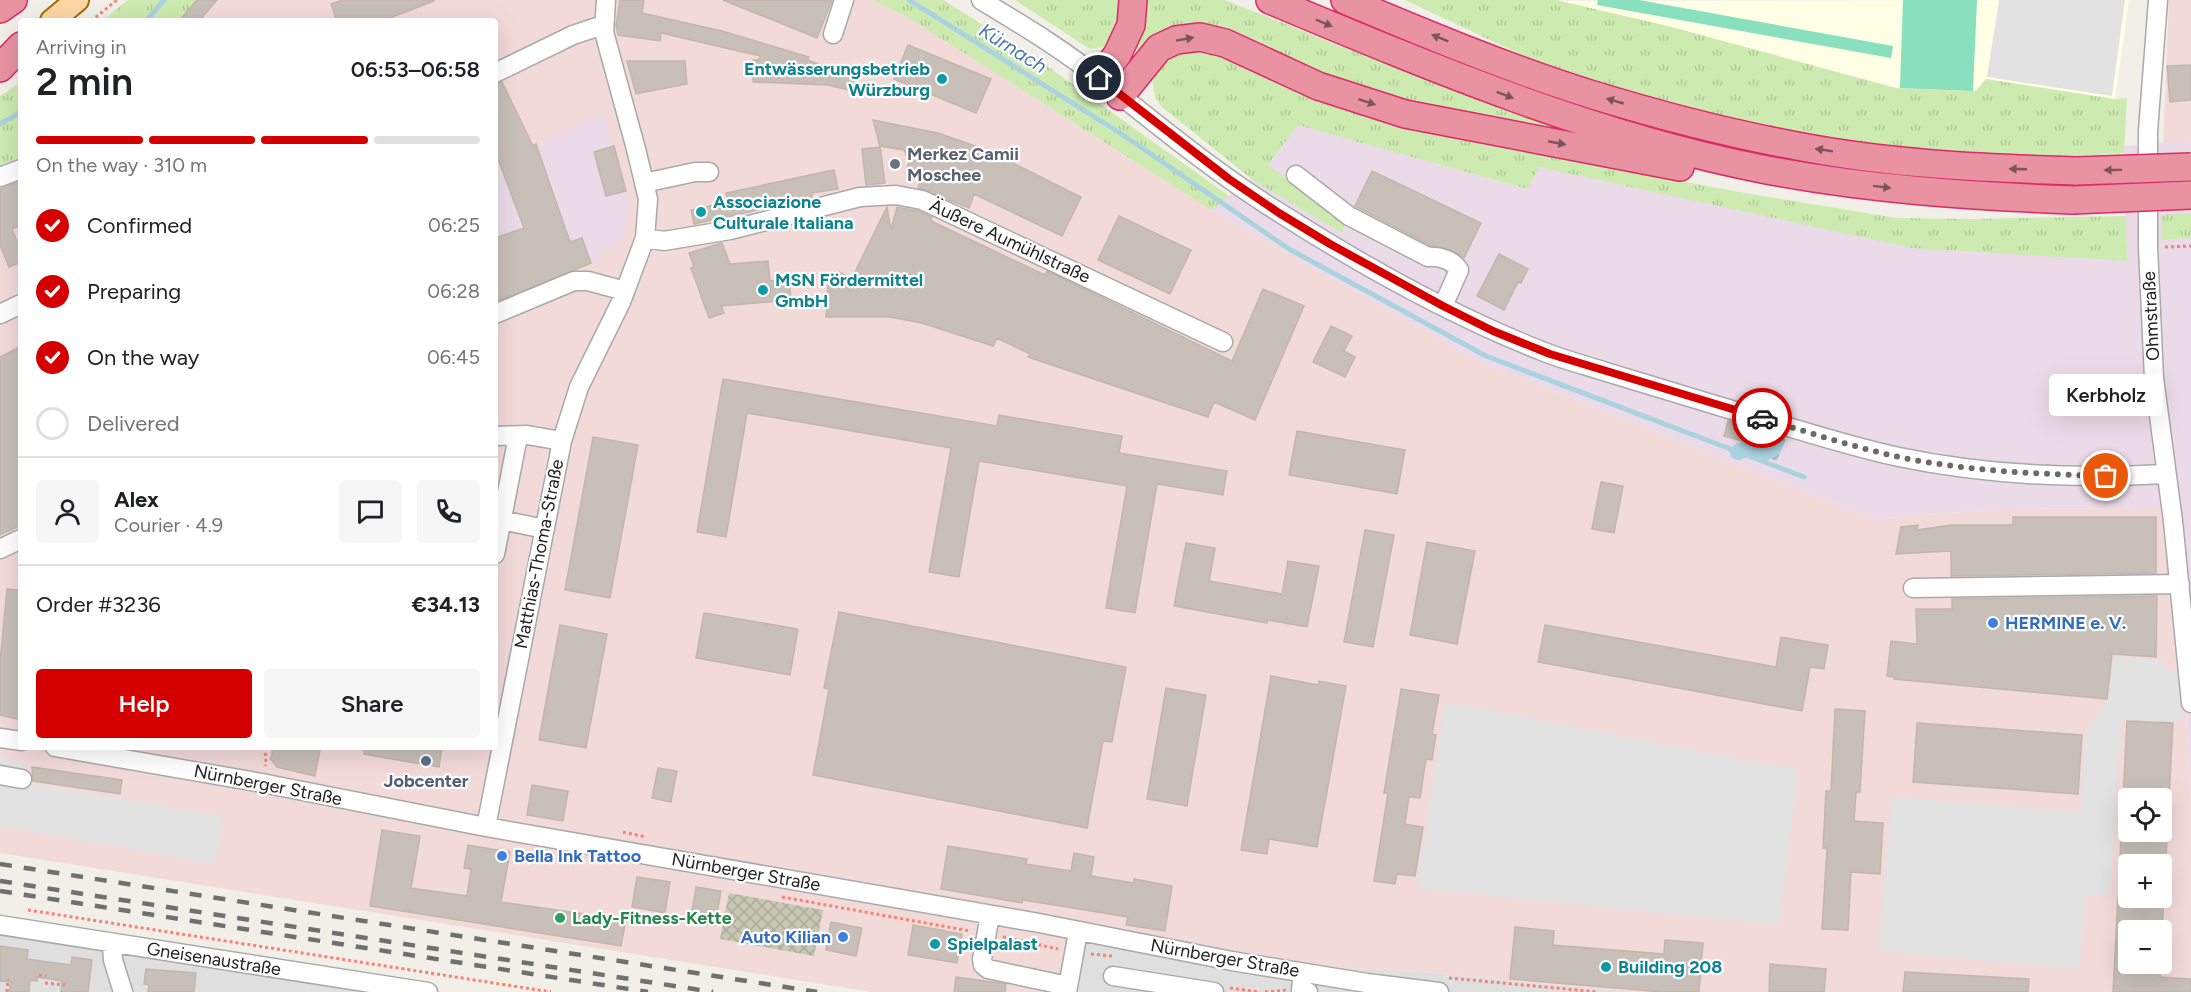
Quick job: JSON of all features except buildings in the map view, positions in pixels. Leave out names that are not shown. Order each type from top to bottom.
[{"type":"highway","points":[[0,9],[13,0]]},
{"type":"highway","points":[[1099,78],[1117,55],[1131,25],[1133,0]]},
{"type":"highway","points":[[1270,0],[1416,61],[1533,105],[1661,145],[1762,169],[1838,182],[1980,196],[2073,200],[2191,195]]},
{"type":"highway","points":[[1345,0],[1526,72],[1590,94],[1671,118],[1797,146],[1846,154],[1976,168],[2076,171],[2191,166]]},
{"type":"highway","points":[[1120,96],[1159,48],[1176,40],[1200,37],[1225,43],[1318,86],[1405,114],[1682,167],[1762,169]]},
{"type":"highway","points":[[0,68],[18,48]]},
{"type":"main road","points":[[56,18],[77,0]]},
{"type":"main road","points":[[0,49],[18,46]]},
{"type":"street","points":[[498,313],[574,281],[588,281],[625,291],[645,238],[648,199],[603,25],[606,0]]},
{"type":"street","points":[[833,34],[844,0]]},
{"type":"street","points":[[981,0],[1024,26],[1099,78],[1229,179],[1279,213],[1330,244],[1443,306],[1493,331],[1550,354],[1827,438],[1899,457],[1962,467],[2036,474],[2129,476],[2166,474]]},
{"type":"street","name":"Ohmstraße","points":[[2158,0],[2148,131],[2148,247],[2154,378],[2180,584],[2191,703]]},
{"type":"street","points":[[498,72],[573,35],[603,25]]},
{"type":"street","points":[[0,177],[18,170]]},
{"type":"street","points":[[644,183],[695,172],[709,172]]},
{"type":"street","points":[[1296,175],[1349,216],[1428,257],[1438,256],[1457,266],[1459,270],[1443,306]]},
{"type":"street","name":"Äußere Aumühlstraße","points":[[645,238],[664,241],[730,230],[860,197],[896,195],[922,200],[1223,342]]},
{"type":"street","name":"Matthias-Thoma-Straße","points":[[486,826],[562,441],[579,387],[625,291]]},
{"type":"street","points":[[0,315],[18,306]]},
{"type":"street","points":[[498,436],[527,435],[562,441]]},
{"type":"street","points":[[498,537],[518,436]]},
{"type":"street","points":[[501,520],[545,529]]},
{"type":"street","points":[[0,549],[18,540]]},
{"type":"street","points":[[1913,588],[2180,584]]},
{"type":"street","points":[[0,738],[18,741]]},
{"type":"street","name":"Nürnberger Straße","points":[[86,750],[486,826],[1303,973],[1440,985]]},
{"type":"street","points":[[0,775],[22,779]]},
{"type":"street","points":[[990,915],[982,959],[983,965],[988,969],[1067,989],[1078,932]]},
{"type":"street","name":"Gneisenaustraße","points":[[0,925],[428,992]]},
{"type":"street","points":[[112,943],[113,960],[123,992]]},
{"type":"street","points":[[1303,973],[1301,989],[1308,992]]},
{"type":"street","points":[[1113,976],[1214,992]]},
{"type":"path","points":[[95,18],[117,0]]},
{"type":"path","points":[[2148,247],[2191,246]]},
{"type":"path","points":[[24,910],[551,992]]},
{"type":"path","points":[[39,975],[46,976]]},
{"type":"path","points":[[7,992],[8,979]]},
{"type":"path","points":[[45,983],[65,986]]},
{"type":"path","points":[[1440,985],[1598,992]]},
{"type":"shaded area","points":[[197,0],[873,0],[907,17],[1211,210],[1481,362],[1874,519],[1999,509],[2163,508],[2185,692],[2191,806],[2191,992],[1634,992],[1420,972],[1232,961],[1118,940],[1083,941],[1071,992],[872,992],[0,853],[0,165],[18,158],[18,750],[498,750],[498,18],[182,18]]},
{"type":"shaded area","points":[[1999,0],[2125,0],[2112,96],[1987,77]]},
{"type":"shaded area","points":[[2129,0],[2115,99],[1986,79],[1976,91],[1896,88],[1668,26],[1556,1]]},
{"type":"shaded area","points":[[2169,0],[2191,0],[2191,141],[2163,144]]},
{"type":"shaded area","points":[[604,114],[629,204],[624,233],[610,250],[591,263],[498,302],[498,162]]},
{"type":"shaded area","points":[[1298,124],[1526,189],[1538,167],[2127,260],[2124,146],[2191,141],[2191,806],[2185,692],[2163,508],[1999,509],[1874,519],[1481,362],[1211,210],[1268,165]]},
{"type":"shaded area","points":[[2114,656],[2164,660],[2164,668],[2178,672],[2182,722],[2121,719],[2110,895],[2086,895],[2079,969],[1878,951],[1892,797],[2080,812],[2085,733],[2109,698]]},
{"type":"shaded area","points":[[1445,702],[1798,770],[1779,925],[1417,888]]},
{"type":"shaded area","points":[[0,757],[26,762],[23,782],[223,816],[215,864],[0,826]]},
{"type":"shaded area","points":[[729,893],[823,910],[814,956],[720,939]]},
{"type":"shaded area","points":[[0,929],[432,992],[0,992]]},
{"type":"shaded area","points":[[1083,941],[1232,961],[1420,972],[1634,992],[1071,992]]},
{"type":"green space","points":[[128,0],[197,0],[182,18],[106,18]]},
{"type":"green space","points":[[873,0],[943,0],[1033,56],[1229,196],[1211,210],[907,17]]},
{"type":"green space","points":[[1015,0],[1121,0],[1120,19],[1104,47],[1090,49]]},
{"type":"green space","points":[[1140,0],[1225,0],[1502,110],[1643,151],[1362,94],[1237,40],[1141,53],[1132,46]]},
{"type":"green space","points":[[1405,0],[1556,0],[1668,26],[1896,88],[1976,91],[1986,79],[2115,99],[2127,98],[2124,153],[2044,158],[1888,147],[1755,126],[1612,88],[1539,63]]},
{"type":"green space","points":[[1598,0],[1639,0],[1893,46],[1891,58],[1597,5]]},
{"type":"green space","points":[[1903,0],[1977,0],[1973,91],[1900,88]]},
{"type":"green space","points":[[1191,44],[1665,178],[1739,192],[1897,218],[2126,216],[2127,261],[1912,248],[1539,167],[1527,189],[1298,125],[1268,165],[1346,221],[1342,233],[1254,181],[1158,102],[1153,87],[1152,66]]},
{"type":"green space","points":[[18,84],[18,158],[0,165],[0,96]]},
{"type":"green space","points":[[2191,213],[2191,238],[2162,240],[2161,215]]},
{"type":"water","points":[[1752,426],[1786,438],[1777,461],[1744,449]]},
{"type":"waterway","points":[[149,18],[164,0]]},
{"type":"waterway","name":"Kürnach","points":[[909,0],[1123,135],[1289,249],[1486,356],[1804,477]]},
{"type":"waterway","points":[[0,124],[18,114]]},
{"type":"waterway","points":[[1738,452],[1748,448],[1765,453]]},
{"type":"railway","points":[[0,864],[817,992]]},
{"type":"railway","points":[[0,881],[713,992]]},
{"type":"railway","points":[[0,891],[648,992]]},
{"type":"way so far","points":[[1762,418],[1899,457],[1962,467],[2036,474],[2106,476]]},
{"type":"place","name":"Entwässerungsbetrieb Würzburg","points":[[942,79]]},
{"type":"place","name":"Merkez Camii Moschee","points":[[895,164]]},
{"type":"place","name":"Associazione Culturale Italiana","points":[[701,212]]},
{"type":"place","name":"MSN Fördermittel GmbH","points":[[763,290]]},
{"type":"place","name":"Kerbholz","points":[[2106,476]]},
{"type":"place","name":"HERMINE e. V.","points":[[1993,623]]},
{"type":"place","name":"Jobcenter","points":[[426,761]]},
{"type":"place","name":"Bella Ink Tattoo","points":[[502,856]]},
{"type":"place","name":"Lady-Fitness-Kette","points":[[560,918]]},
{"type":"place","name":"Auto Kilian","points":[[843,937]]},
{"type":"place","name":"Spielpalast","points":[[935,944]]},
{"type":"place","name":"Building 208","points":[[1606,967]]},
{"type":"route","points":[[1099,78],[1229,179],[1279,213],[1330,244],[1443,306],[1493,331],[1550,354],[1762,418]]}]
